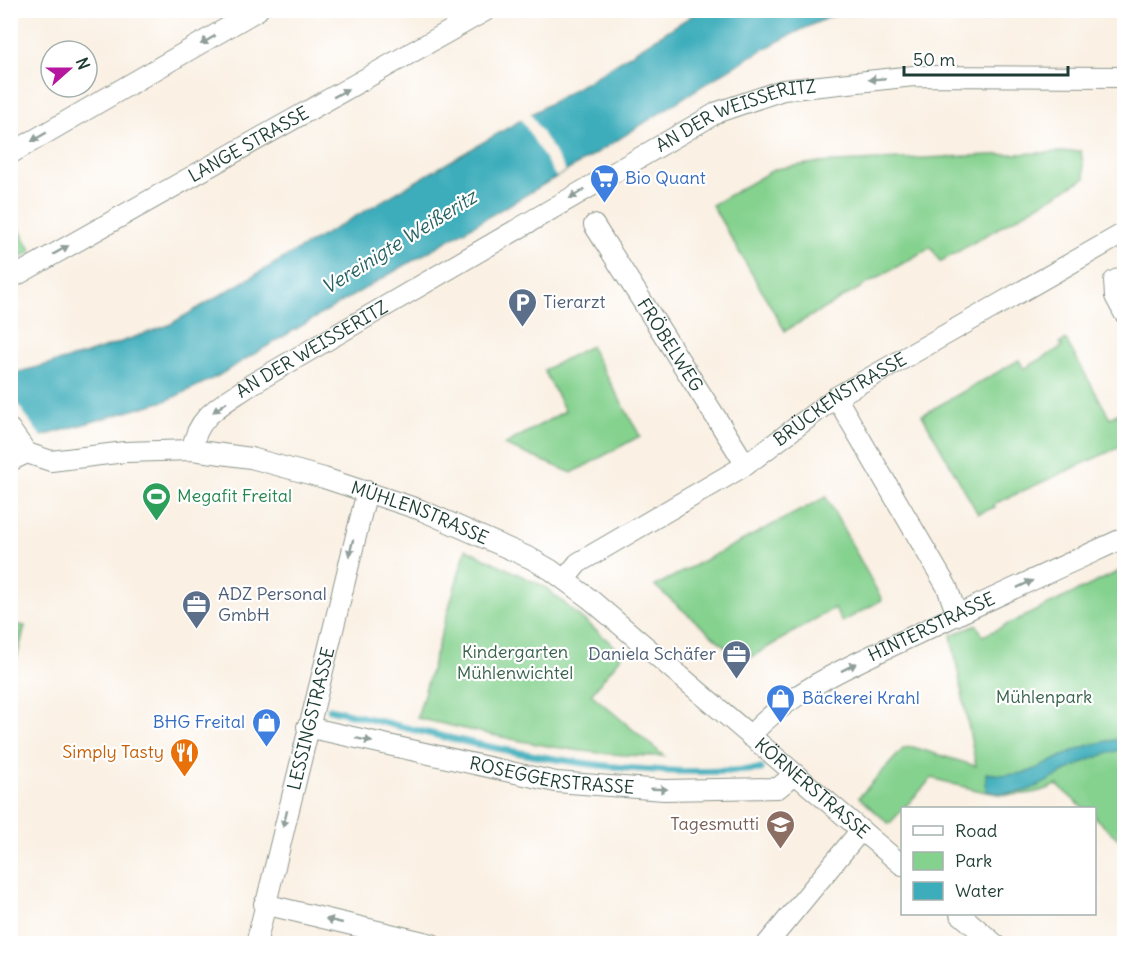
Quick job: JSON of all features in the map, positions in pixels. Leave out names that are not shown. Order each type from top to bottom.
[{"type":"street","points":[[10,154],[258,10]]},
{"type":"street","name":"LANGE STRASSE","points":[[10,279],[464,16],[488,10]]},
{"type":"street","name":"AN DER WEISSERITZ","points":[[192,450],[194,436],[201,421],[252,384],[718,112],[783,90],[879,79],[914,76],[1125,77]]},
{"type":"street","name":"FRÖBELWEG","points":[[594,225],[746,465]]},
{"type":"street","name":"BRÜCKENSTRASSE","points":[[565,579],[578,563],[746,465],[836,397],[1125,233]]},
{"type":"street","points":[[1119,278],[1115,296],[1125,313]]},
{"type":"street","points":[[836,397],[947,587],[957,615]]},
{"type":"street","name":"MÜHLENSTRASSE","points":[[17,447],[51,461],[125,452],[192,450],[251,458],[367,491],[421,510],[530,558],[565,579],[750,736]]},
{"type":"street","name":"LESSINGSTRASSE","points":[[256,944],[307,727],[367,491]]},
{"type":"street","name":"HINTERSTRASSE","points":[[750,736],[769,716],[825,680],[957,615],[1125,538]]},
{"type":"street","name":"ROSEGGERSTRASSE","points":[[307,727],[556,782],[664,790],[778,788],[795,774]]},
{"type":"street","name":"KÖRNERSTRASSE","points":[[750,736],[901,863]]},
{"type":"street","points":[[767,944],[861,830]]},
{"type":"street","points":[[264,904],[432,944]]},
{"type":"street","points":[[961,915],[995,944]]},
{"type":"green space","points":[[1081,151],[1085,178],[940,262],[931,247],[785,331],[712,205],[775,169],[814,163]]},
{"type":"green space","points":[[10,214],[32,251],[11,263],[10,263]]},
{"type":"green space","points":[[1066,340],[1110,418],[1124,410],[1124,445],[994,504],[995,507],[978,514],[922,415],[1019,360],[1024,369],[1062,347],[1060,343]]},
{"type":"green space","points":[[590,346],[640,436],[572,473],[504,445],[565,411],[544,370]]},
{"type":"green space","points":[[826,497],[882,600],[842,622],[834,608],[743,662],[655,586]]},
{"type":"green space","name":"Kindergarten Mühlenwichtel","points":[[466,549],[545,587],[620,651],[621,657],[591,694],[664,756],[571,749],[509,739],[417,718]]},
{"type":"green space","name":"Mühlenpark","points":[[1124,569],[1124,844],[1096,819],[1096,807],[1082,807],[1057,785],[1041,791],[1010,795],[979,791],[932,778],[905,807],[901,807],[901,811],[889,824],[859,797],[904,748],[913,747],[976,766],[951,635],[977,625],[983,636]]},
{"type":"green space","points":[[10,623],[25,626],[13,672],[10,672]]},
{"type":"water","name":"Vereinigte Weißeritz","points":[[699,11],[845,11],[748,58],[593,155],[218,376],[168,400],[11,445],[11,374],[87,354],[169,325],[590,80]]},
{"type":"water","points":[[1124,738],[1124,749],[1076,766],[1023,792],[986,791],[986,773],[1002,775],[1027,772],[1083,747]]},
{"type":"pier","points":[[530,113],[566,171],[556,177],[521,119]]},
{"type":"pier","points":[[11,395],[39,434],[43,437],[10,446]]},
{"type":"waterway","points":[[330,709],[490,747],[597,765],[706,772],[761,769]]},
{"type":"place","name":"Bio Quant","points":[[604,204]]},
{"type":"place","name":"Tierarzt","points":[[522,328]]},
{"type":"place","name":"Megafit Freital","points":[[156,522]]},
{"type":"place","name":"ADZ Personal GmbH","points":[[197,630]]},
{"type":"place","name":"Daniela Schäfer","points":[[737,680]]},
{"type":"place","name":"Bäckerei Krahl","points":[[781,724]]},
{"type":"place","name":"BHG Freital","points":[[266,748]]},
{"type":"place","name":"Simply Tasty","points":[[185,778]]},
{"type":"place","name":"Tagesmutti","points":[[780,850]]}]
